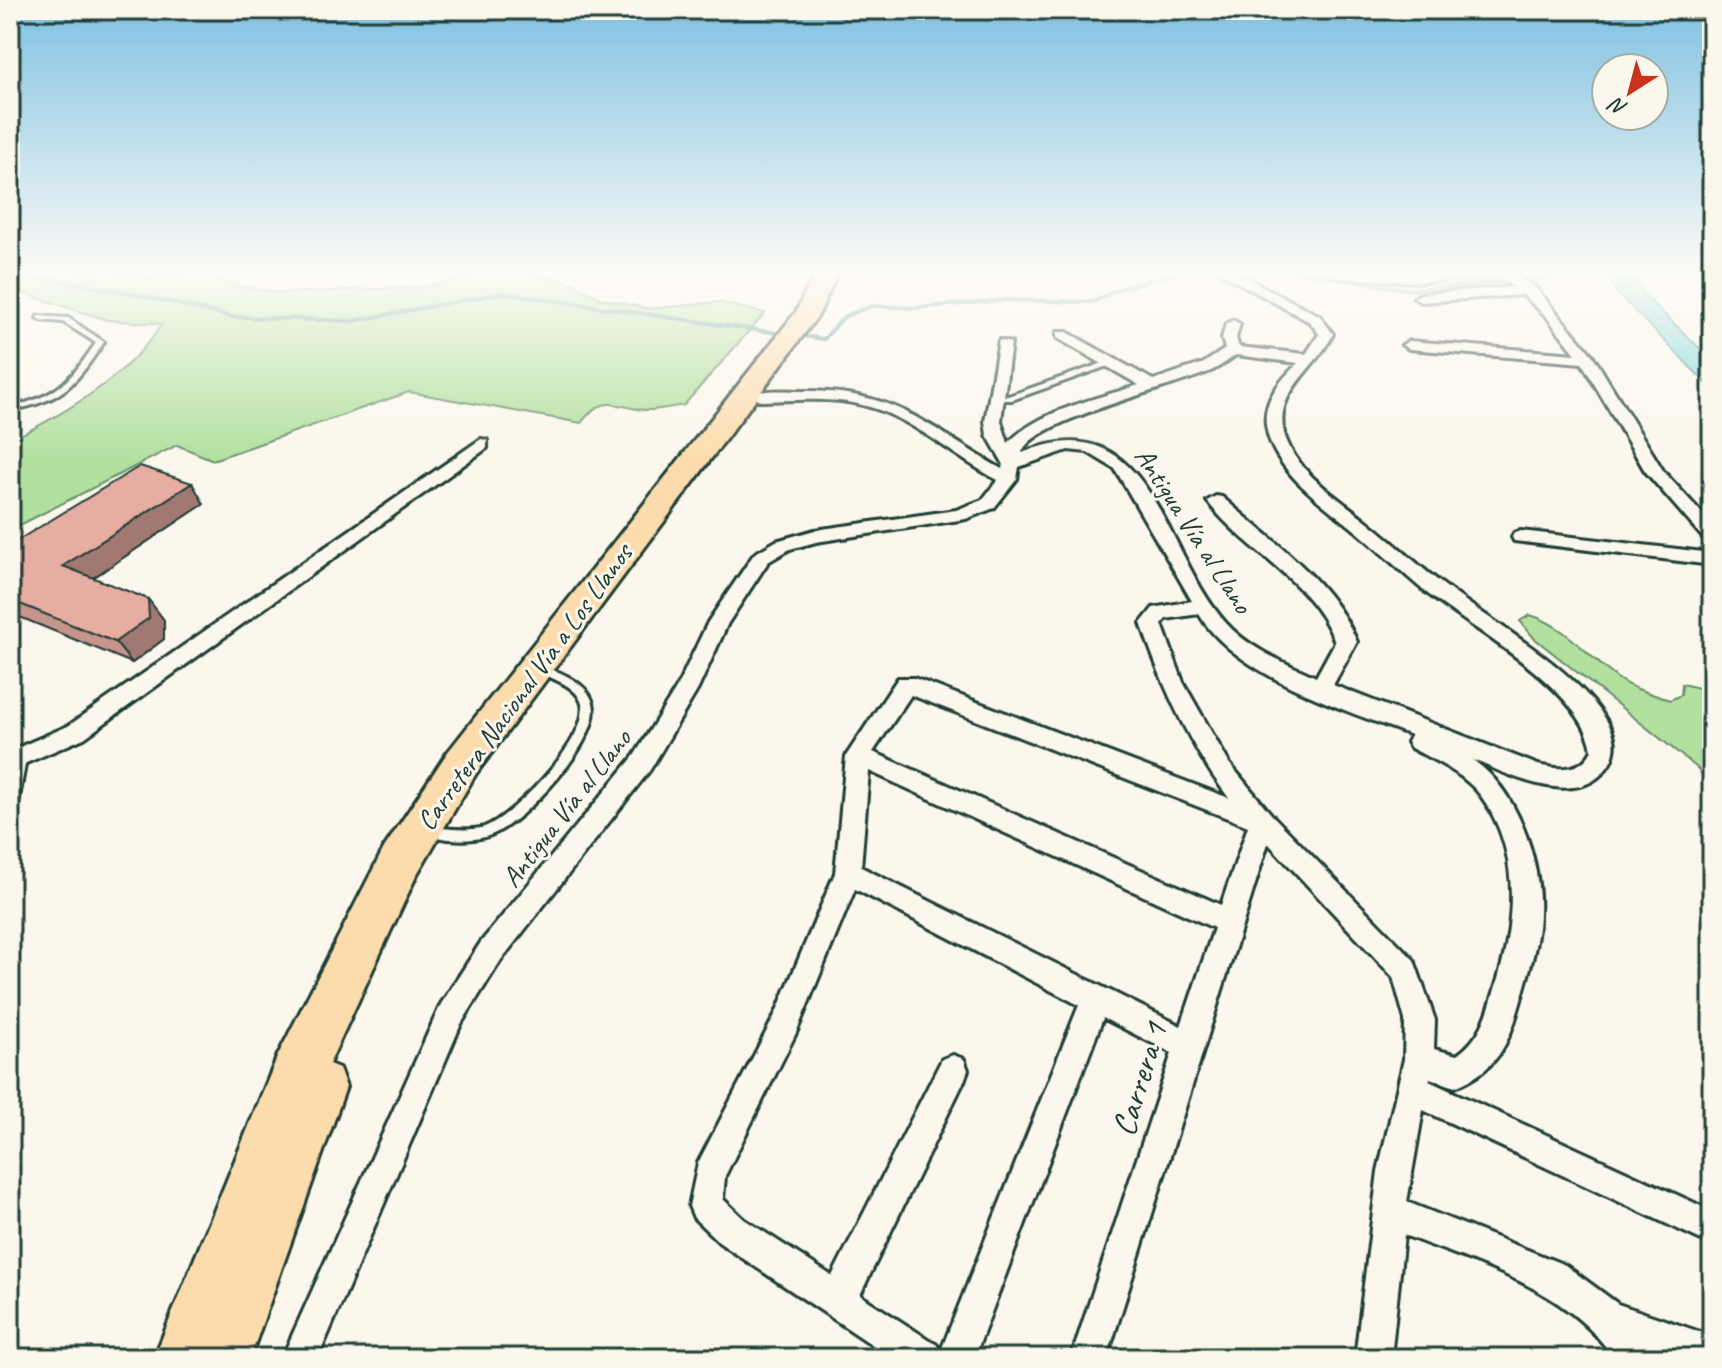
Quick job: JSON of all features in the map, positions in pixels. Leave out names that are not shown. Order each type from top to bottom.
[{"type":"highway","name":"Carretera Nacional Vía a Los Llanos","points":[[185,1358],[297,1074],[400,862],[461,764],[791,335]]},
{"type":"highway","name":"Carretera Nacional Vía a Los Llanos","points":[[219,1358],[323,1077],[368,972],[421,865],[482,769],[551,673],[804,335]]},
{"type":"street","points":[[1062,335],[1150,385]]},
{"type":"street","points":[[1230,335],[1233,351]]},
{"type":"street","name":"Antigua Vía al Llano","points":[[300,1358],[451,1014],[491,951],[642,763],[687,689],[718,622],[744,579],[761,558],[783,545],[815,536],[960,515],[988,504],[1010,472],[1058,444],[1081,444],[1105,452],[1122,466],[1204,606],[1226,636],[1270,664],[1391,718],[1556,778],[1591,771],[1602,759],[1605,744],[1600,726],[1549,676],[1434,589],[1289,461],[1274,426],[1275,405],[1292,374],[1308,360],[1325,335]]},
{"type":"street","points":[[1569,335],[1654,471],[1712,536]]},
{"type":"street","points":[[1004,343],[995,435],[1010,472]]},
{"type":"street","points":[[1409,345],[1587,359]]},
{"type":"street","points":[[1010,472],[1015,446],[1028,433],[1066,415],[1209,366],[1233,351],[1283,354],[1308,360]]},
{"type":"street","points":[[760,396],[844,400],[894,410],[979,465],[1010,472]]},
{"type":"street","points":[[15,760],[76,732],[481,444]]},
{"type":"street","points":[[1216,501],[1323,601],[1338,620],[1346,642],[1321,687]]},
{"type":"street","points":[[1521,537],[1712,559]]},
{"type":"street","points":[[1204,606],[1160,613],[1151,623],[1172,682],[1221,770],[1262,821],[1378,938],[1404,969],[1420,1020],[1416,1074],[1389,1212],[1373,1358]]},
{"type":"street","points":[[924,1358],[732,1231],[706,1206],[709,1174],[786,1023],[848,873],[858,756],[906,684],[1262,821]]},
{"type":"street","points":[[1391,718],[1406,734],[1483,781],[1501,809],[1527,881],[1528,912],[1524,943],[1498,1030],[1488,1051],[1472,1065],[1455,1072],[1440,1069],[1416,1074]]},
{"type":"street","points":[[858,756],[1230,922]]},
{"type":"street","name":"Carrera 1","points":[[1089,1358],[1262,821]]},
{"type":"street","points":[[848,873],[1189,1046]]},
{"type":"street","points":[[956,1358],[1096,999]]},
{"type":"street","points":[[839,1299],[953,1070]]},
{"type":"street","points":[[1416,1074],[1712,1228]]},
{"type":"street","points":[[1389,1212],[1553,1277],[1608,1318],[1712,1354]]},
{"type":"street","points":[[1608,1318],[1635,1358]]},
{"type":"lane","points":[[10,409],[42,401],[71,385],[100,342],[89,335]]},
{"type":"lane","points":[[997,398],[1009,398],[1112,363]]},
{"type":"lane","points":[[441,833],[465,835],[505,823],[531,801],[573,746],[589,715],[587,702],[577,688],[551,673]]},
{"type":"lane","points":[[10,815],[15,760]]},
{"type":"green space","points":[[154,335],[746,335],[684,405],[641,410],[607,404],[590,412],[581,423],[409,392],[213,460],[177,445],[10,530],[10,440],[94,392]]},
{"type":"green space","points":[[1530,615],[1554,626],[1617,678],[1636,688],[1670,700],[1681,695],[1682,684],[1712,691],[1712,787],[1696,767],[1534,638],[1520,621]]},
{"type":"water","points":[[1658,335],[1686,335],[1712,360],[1712,389]]},
{"type":"building","points":[[140,466],[192,483],[63,566],[148,599],[149,618],[115,642],[10,600],[10,545]]},
{"type":"waterway","points":[[796,335],[824,339],[828,335]]}]
